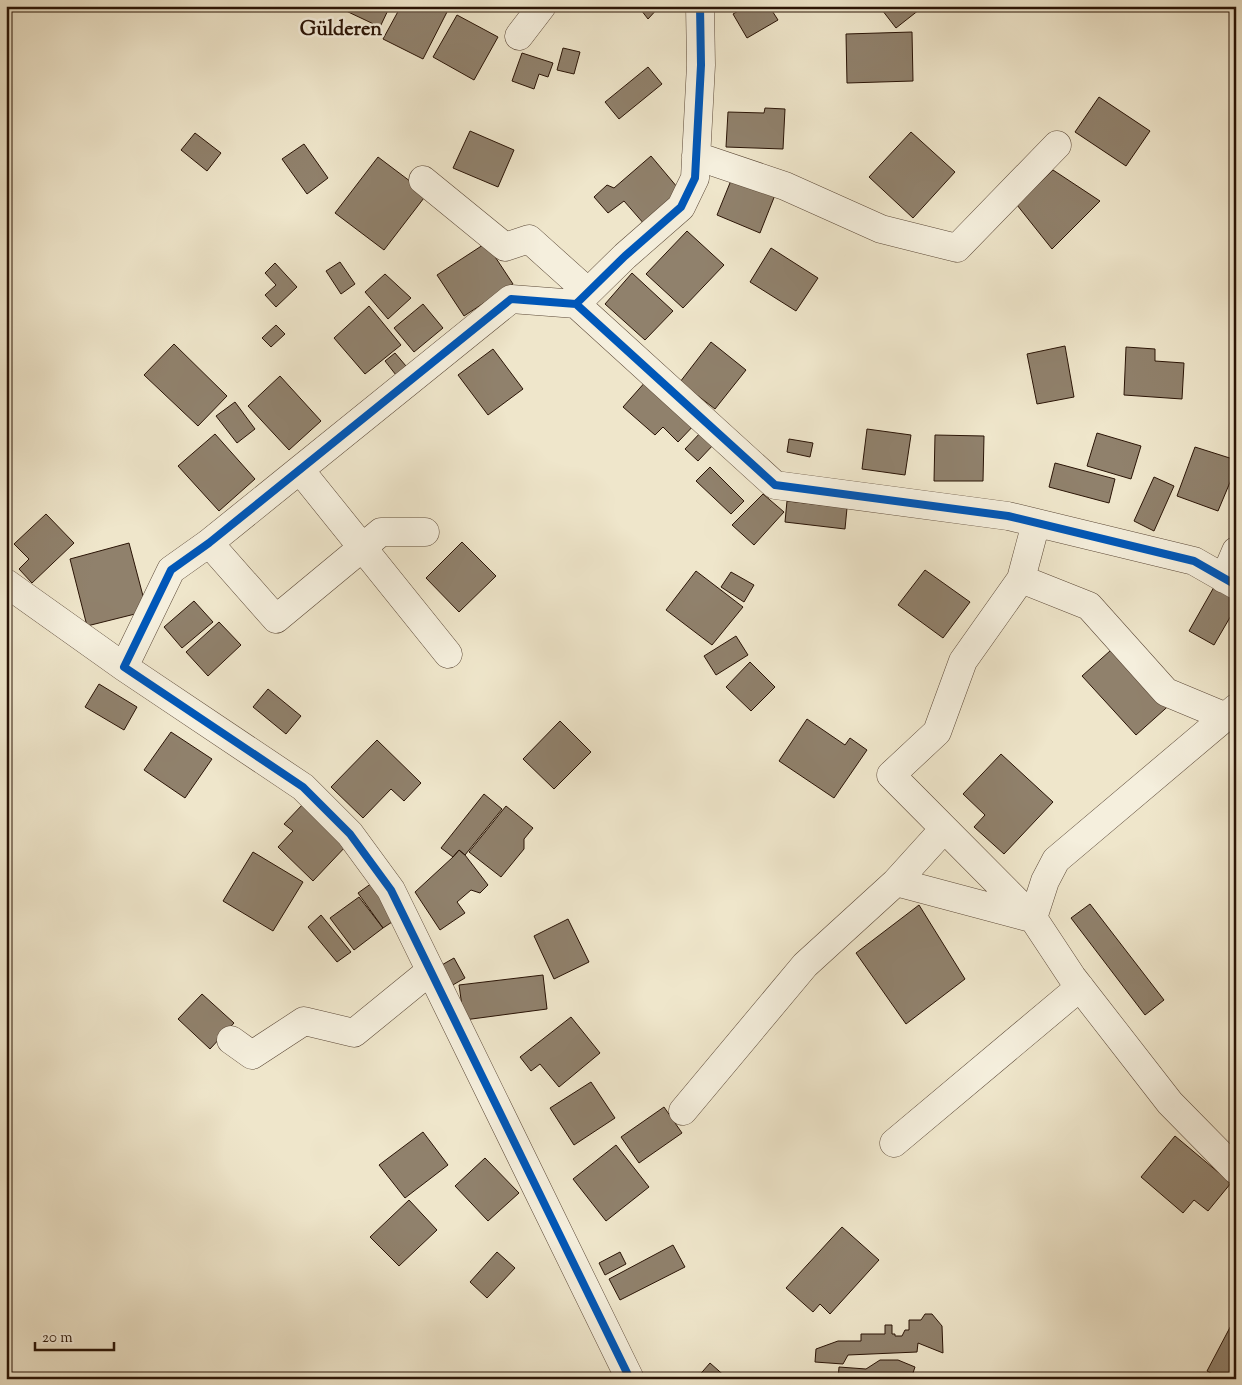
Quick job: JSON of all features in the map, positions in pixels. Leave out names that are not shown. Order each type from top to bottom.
[{"type":"street","points":[[519,36],[542,6]]},
{"type":"street","points":[[124,667],[170,570],[209,543],[511,299],[582,298],[625,256],[681,207],[695,178],[701,65],[700,6]]},
{"type":"street","points":[[696,156],[785,186],[881,229],[957,248],[1057,145]]},
{"type":"street","points":[[423,180],[505,247],[529,239],[582,298],[775,485],[1008,516],[1194,561],[1230,582],[1236,551]]},
{"type":"street","points":[[300,470],[448,654]]},
{"type":"street","points":[[1036,523],[1021,579],[963,661],[937,732],[891,775],[1033,918],[1080,987],[1170,1103],[1236,1170]]},
{"type":"street","points":[[209,543],[276,619],[381,532],[425,532]]},
{"type":"street","points":[[1021,579],[1089,606],[1166,692],[1231,712]]},
{"type":"street","points":[[6,583],[124,667],[303,786],[350,834],[391,890],[630,1379]]},
{"type":"street","points":[[1033,918],[1045,881],[1056,860],[1231,712]]},
{"type":"street","points":[[683,1111],[806,965],[896,882],[944,829]]},
{"type":"street","points":[[896,882],[1033,918]]},
{"type":"street","points":[[231,1040],[252,1055],[304,1021],[354,1033],[430,971]]},
{"type":"street","points":[[894,1143],[1080,987]]},
{"type":"building","points":[[346,6],[390,6],[380,27],[344,10]]},
{"type":"building","points":[[401,6],[435,6],[447,12],[423,59],[383,39]]},
{"type":"building","points":[[638,6],[660,6],[648,19]]},
{"type":"building","points":[[738,6],[769,6],[778,20],[747,38],[733,14],[740,10]]},
{"type":"building","points":[[879,6],[924,6],[896,28]]},
{"type":"building","points":[[457,15],[498,37],[474,80],[433,57]]},
{"type":"building","points":[[912,32],[913,81],[847,83],[846,34]]},
{"type":"building","points":[[563,48],[580,52],[574,74],[557,70]]},
{"type":"building","points":[[522,53],[553,63],[548,77],[539,74],[534,89],[512,81]]},
{"type":"building","points":[[648,67],[662,84],[619,119],[605,102]]},
{"type":"building","points":[[1099,97],[1150,131],[1126,166],[1075,132]]},
{"type":"building","points":[[765,108],[785,109],[783,149],[726,147],[728,112],[764,113]]},
{"type":"building","points":[[470,131],[514,150],[498,187],[453,168]]},
{"type":"building","points":[[911,132],[955,172],[913,218],[869,177]]},
{"type":"building","points":[[195,133],[221,153],[207,171],[181,150]]},
{"type":"building","points":[[304,144],[328,178],[307,194],[282,159]]},
{"type":"building","points":[[651,156],[683,194],[645,225],[624,201],[608,213],[594,197],[607,185],[614,188]]},
{"type":"building","points":[[378,157],[427,194],[384,250],[335,213]]},
{"type":"building","points":[[1053,170],[1100,201],[1052,249],[1017,205]]},
{"type":"building","points":[[732,178],[775,195],[760,233],[717,215]]},
{"type":"building","points":[[687,231],[724,265],[683,308],[646,274]]},
{"type":"building","points":[[486,243],[513,284],[464,316],[437,275]]},
{"type":"building","points":[[771,248],[818,278],[796,311],[750,282]]},
{"type":"building","points":[[340,262],[355,284],[341,294],[326,271]]},
{"type":"building","points":[[275,263],[297,287],[276,307],[265,295],[276,285],[265,273]]},
{"type":"building","points":[[632,273],[673,311],[645,340],[605,304]]},
{"type":"building","points":[[385,274],[411,298],[388,319],[365,292]]},
{"type":"building","points":[[423,304],[443,328],[414,352],[394,328]]},
{"type":"building","points":[[369,306],[401,345],[365,374],[334,338]]},
{"type":"building","points":[[276,325],[285,334],[271,347],[262,338]]},
{"type":"building","points":[[711,342],[746,370],[715,409],[680,382]]},
{"type":"building","points":[[174,344],[227,396],[198,426],[144,375]]},
{"type":"building","points":[[1065,346],[1074,397],[1037,404],[1027,354]]},
{"type":"building","points":[[1126,347],[1155,349],[1155,361],[1184,363],[1182,399],[1124,395]]},
{"type":"building","points":[[493,349],[523,389],[488,415],[458,375]]},
{"type":"building","points":[[395,353],[406,366],[396,375],[385,361]]},
{"type":"building","points":[[280,376],[321,421],[289,450],[248,406]]},
{"type":"building","points":[[647,380],[698,421],[678,442],[663,427],[655,435],[623,407]]},
{"type":"building","points":[[235,402],[255,429],[237,443],[216,416]]},
{"type":"building","points":[[867,429],[911,435],[905,475],[862,469]]},
{"type":"building","points":[[702,431],[715,443],[698,461],[685,449]]},
{"type":"building","points":[[1097,433],[1141,446],[1131,479],[1087,466]]},
{"type":"building","points":[[215,434],[255,479],[219,511],[178,466]]},
{"type":"building","points":[[935,435],[984,436],[983,481],[934,481]]},
{"type":"building","points":[[789,439],[813,443],[810,457],[787,452]]},
{"type":"building","points":[[1195,447],[1236,460],[1236,468],[1218,511],[1177,496]]},
{"type":"building","points":[[1055,463],[1115,479],[1109,503],[1049,487]]},
{"type":"building","points":[[710,467],[744,501],[731,514],[696,481]]},
{"type":"building","points":[[1154,477],[1174,486],[1154,531],[1134,521]]},
{"type":"building","points":[[763,494],[784,512],[754,545],[732,525]]},
{"type":"building","points":[[787,501],[847,508],[845,529],[785,522]]},
{"type":"building","points":[[46,514],[74,543],[32,583],[19,569],[29,559],[14,544]]},
{"type":"building","points":[[462,542],[496,576],[459,612],[426,578]]},
{"type":"building","points":[[129,543],[147,611],[87,626],[70,559]]},
{"type":"building","points":[[925,570],[970,602],[943,638],[898,605]]},
{"type":"building","points":[[696,571],[743,607],[712,645],[666,610]]},
{"type":"building","points":[[731,572],[754,585],[744,602],[721,587]]},
{"type":"building","points":[[1214,587],[1236,599],[1236,607],[1214,645],[1189,631]]},
{"type":"building","points":[[194,601],[213,622],[182,648],[164,627]]},
{"type":"building","points":[[219,622],[241,645],[208,676],[186,652]]},
{"type":"building","points":[[736,636],[748,655],[716,675],[704,656]]},
{"type":"building","points":[[1120,642],[1174,701],[1136,735],[1082,676]]},
{"type":"building","points":[[750,662],[775,687],[751,711],[726,687]]},
{"type":"building","points":[[99,684],[137,707],[124,730],[85,707]]},
{"type":"building","points":[[268,689],[301,716],[286,734],[253,707]]},
{"type":"building","points":[[807,719],[845,745],[850,738],[867,750],[834,798],[779,761]]},
{"type":"building","points":[[560,721],[591,752],[554,789],[523,759]]},
{"type":"building","points":[[171,732],[212,759],[185,798],[144,770]]},
{"type":"building","points":[[377,740],[421,783],[404,801],[391,789],[363,818],[331,787]]},
{"type":"building","points":[[1001,754],[1053,802],[1004,854],[974,827],[985,815],[963,794]]},
{"type":"building","points":[[484,794],[502,809],[465,855],[459,850],[453,857],[441,848]]},
{"type":"building","points":[[304,803],[348,844],[313,881],[278,847],[293,831],[284,824]]},
{"type":"building","points":[[506,806],[533,828],[524,839],[524,849],[501,877],[469,852]]},
{"type":"building","points":[[459,850],[488,885],[480,893],[471,890],[457,902],[465,913],[440,930],[415,892]]},
{"type":"building","points":[[253,852],[303,882],[273,931],[223,901]]},
{"type":"building","points":[[372,883],[398,918],[383,928],[358,893]]},
{"type":"building","points":[[359,897],[383,928],[354,950],[330,918]]},
{"type":"building","points":[[1090,904],[1164,1000],[1145,1015],[1071,918]]},
{"type":"building","points":[[919,905],[965,979],[906,1024],[856,953]]},
{"type":"building","points":[[321,915],[351,952],[337,962],[308,927]]},
{"type":"building","points":[[568,919],[589,962],[554,979],[534,936]]},
{"type":"building","points":[[454,958],[465,978],[451,986],[440,966]]},
{"type":"building","points":[[543,975],[547,1009],[464,1020],[459,985]]},
{"type":"building","points":[[202,994],[234,1023],[210,1049],[178,1019]]},
{"type":"building","points":[[571,1017],[600,1053],[559,1087],[540,1064],[531,1071],[520,1057]]},
{"type":"building","points":[[591,1082],[615,1118],[574,1145],[550,1108]]},
{"type":"building","points":[[664,1107],[682,1133],[639,1163],[621,1137]]},
{"type":"building","points":[[423,1132],[448,1165],[405,1198],[379,1165]]},
{"type":"building","points":[[1175,1136],[1231,1183],[1208,1211],[1194,1200],[1183,1213],[1141,1177]]},
{"type":"building","points":[[616,1145],[649,1187],[606,1221],[573,1179]]},
{"type":"building","points":[[485,1158],[519,1193],[488,1221],[455,1186]]},
{"type":"building","points":[[409,1200],[437,1230],[399,1266],[370,1237]]},
{"type":"building","points":[[842,1227],[879,1260],[830,1314],[820,1304],[813,1312],[786,1288]]},
{"type":"building","points":[[673,1245],[685,1267],[620,1300],[609,1279]]},
{"type":"building","points":[[497,1252],[515,1268],[487,1298],[470,1282]]},
{"type":"building","points":[[620,1252],[626,1264],[605,1275],[599,1263]]},
{"type":"building","points":[[925,1314],[932,1314],[942,1326],[943,1353],[918,1343],[917,1352],[848,1355],[843,1364],[815,1362],[816,1349],[838,1341],[861,1341],[861,1334],[885,1334],[885,1325],[892,1325],[892,1334],[895,1334],[895,1336],[902,1336],[905,1330],[909,1330],[909,1320],[921,1320]]},
{"type":"building","points":[[1236,1316],[1236,1362],[1227,1379],[1222,1379],[1207,1371]]},
{"type":"building","points":[[880,1360],[898,1360],[915,1367],[911,1379],[838,1379],[839,1367],[866,1369]]},
{"type":"building","points":[[710,1363],[728,1379],[696,1379]]},
{"type":"cycle path","points":[[630,1379],[391,890],[350,834],[303,787],[124,667],[171,570],[209,543],[511,299],[576,304],[625,256],[681,207],[695,178],[701,65],[700,6]]},
{"type":"cycle path","points":[[576,304],[775,485],[1008,516],[1194,561],[1236,585]]},
{"type":"district","name":"Gülderen","points":[[341,30]]}]
